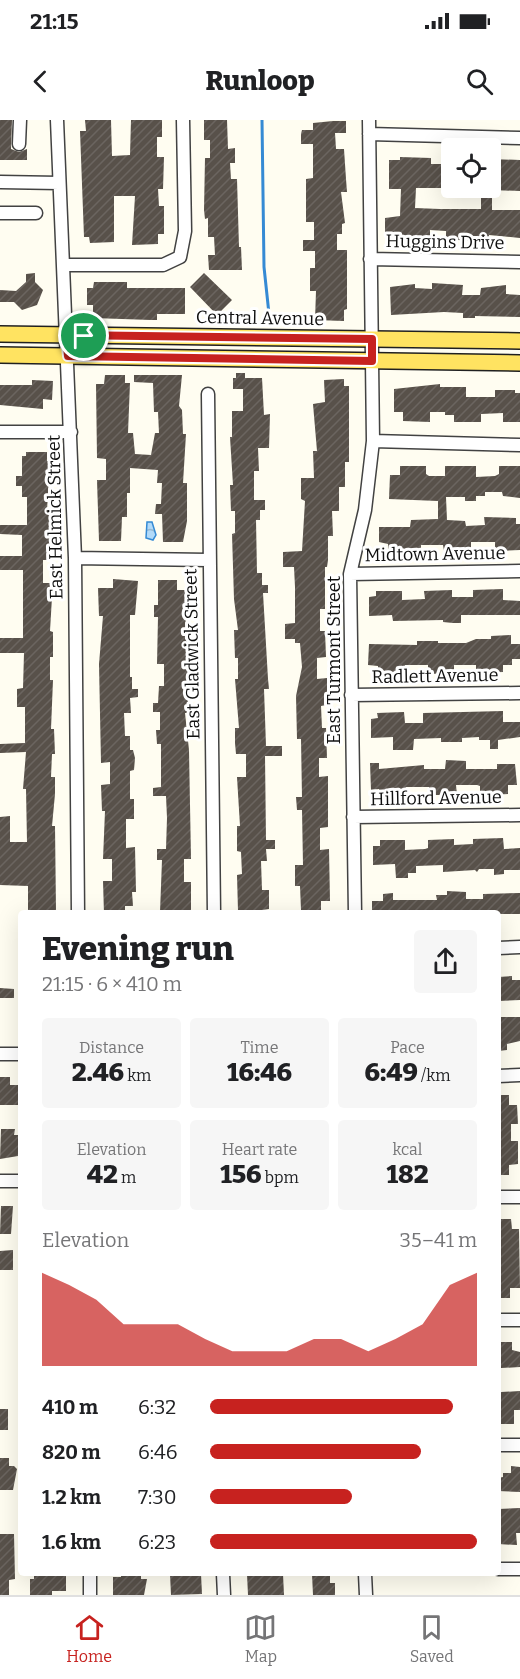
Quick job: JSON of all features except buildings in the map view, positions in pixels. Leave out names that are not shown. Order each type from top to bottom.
[{"type":"main road","name":"Central Avenue","points":[[0,334],[520,341]]},
{"type":"main road","points":[[0,355],[520,363]]},
{"type":"street","points":[[19,144],[20,120]]},
{"type":"street","name":"East Helmick Street","points":[[57,120],[75,558],[78,910]]},
{"type":"street","points":[[64,265],[163,265],[180,257],[185,231],[183,120]]},
{"type":"street","name":"East Turmont Street","points":[[355,910],[350,573],[365,510],[373,441],[369,120]]},
{"type":"street","points":[[369,134],[520,138]]},
{"type":"street","points":[[0,182],[59,183]]},
{"type":"street","points":[[0,213],[36,213]]},
{"type":"street","name":"Huggins Drive","points":[[370,259],[520,262]]},
{"type":"street","name":"East Gladwick Street","points":[[208,394],[208,560],[214,910]]},
{"type":"street","points":[[0,432],[71,432]]},
{"type":"street","points":[[373,441],[520,444]]},
{"type":"street","points":[[75,558],[208,560]]},
{"type":"street","name":"Midtown Avenue","points":[[350,573],[520,571]]},
{"type":"street","name":"Radlett Avenue","points":[[351,695],[520,693]]},
{"type":"street","name":"Hillford Avenue","points":[[353,817],[520,815]]},
{"type":"street","points":[[501,948],[520,947]]},
{"type":"street","points":[[0,1054],[18,1054]]},
{"type":"street","points":[[501,1076],[520,1075]]},
{"type":"street","points":[[0,1181],[18,1181]]},
{"type":"street","points":[[501,1197],[520,1197]]},
{"type":"street","points":[[501,1320],[520,1320]]},
{"type":"street","points":[[501,1445],[520,1445]]},
{"type":"street","points":[[501,1569],[520,1569]]},
{"type":"street","points":[[90,1576],[90,1595]]},
{"type":"street","points":[[223,1576],[224,1595]]},
{"type":"street","points":[[365,1576],[366,1595]]},
{"type":"water","points":[[147,522],[152,522],[156,535],[153,540],[146,538]]},
{"type":"waterway","points":[[262,120],[264,267],[269,314]]},
{"type":"route","points":[[66,335],[84,336],[372,339],[372,361],[68,356],[66,335]]}]
